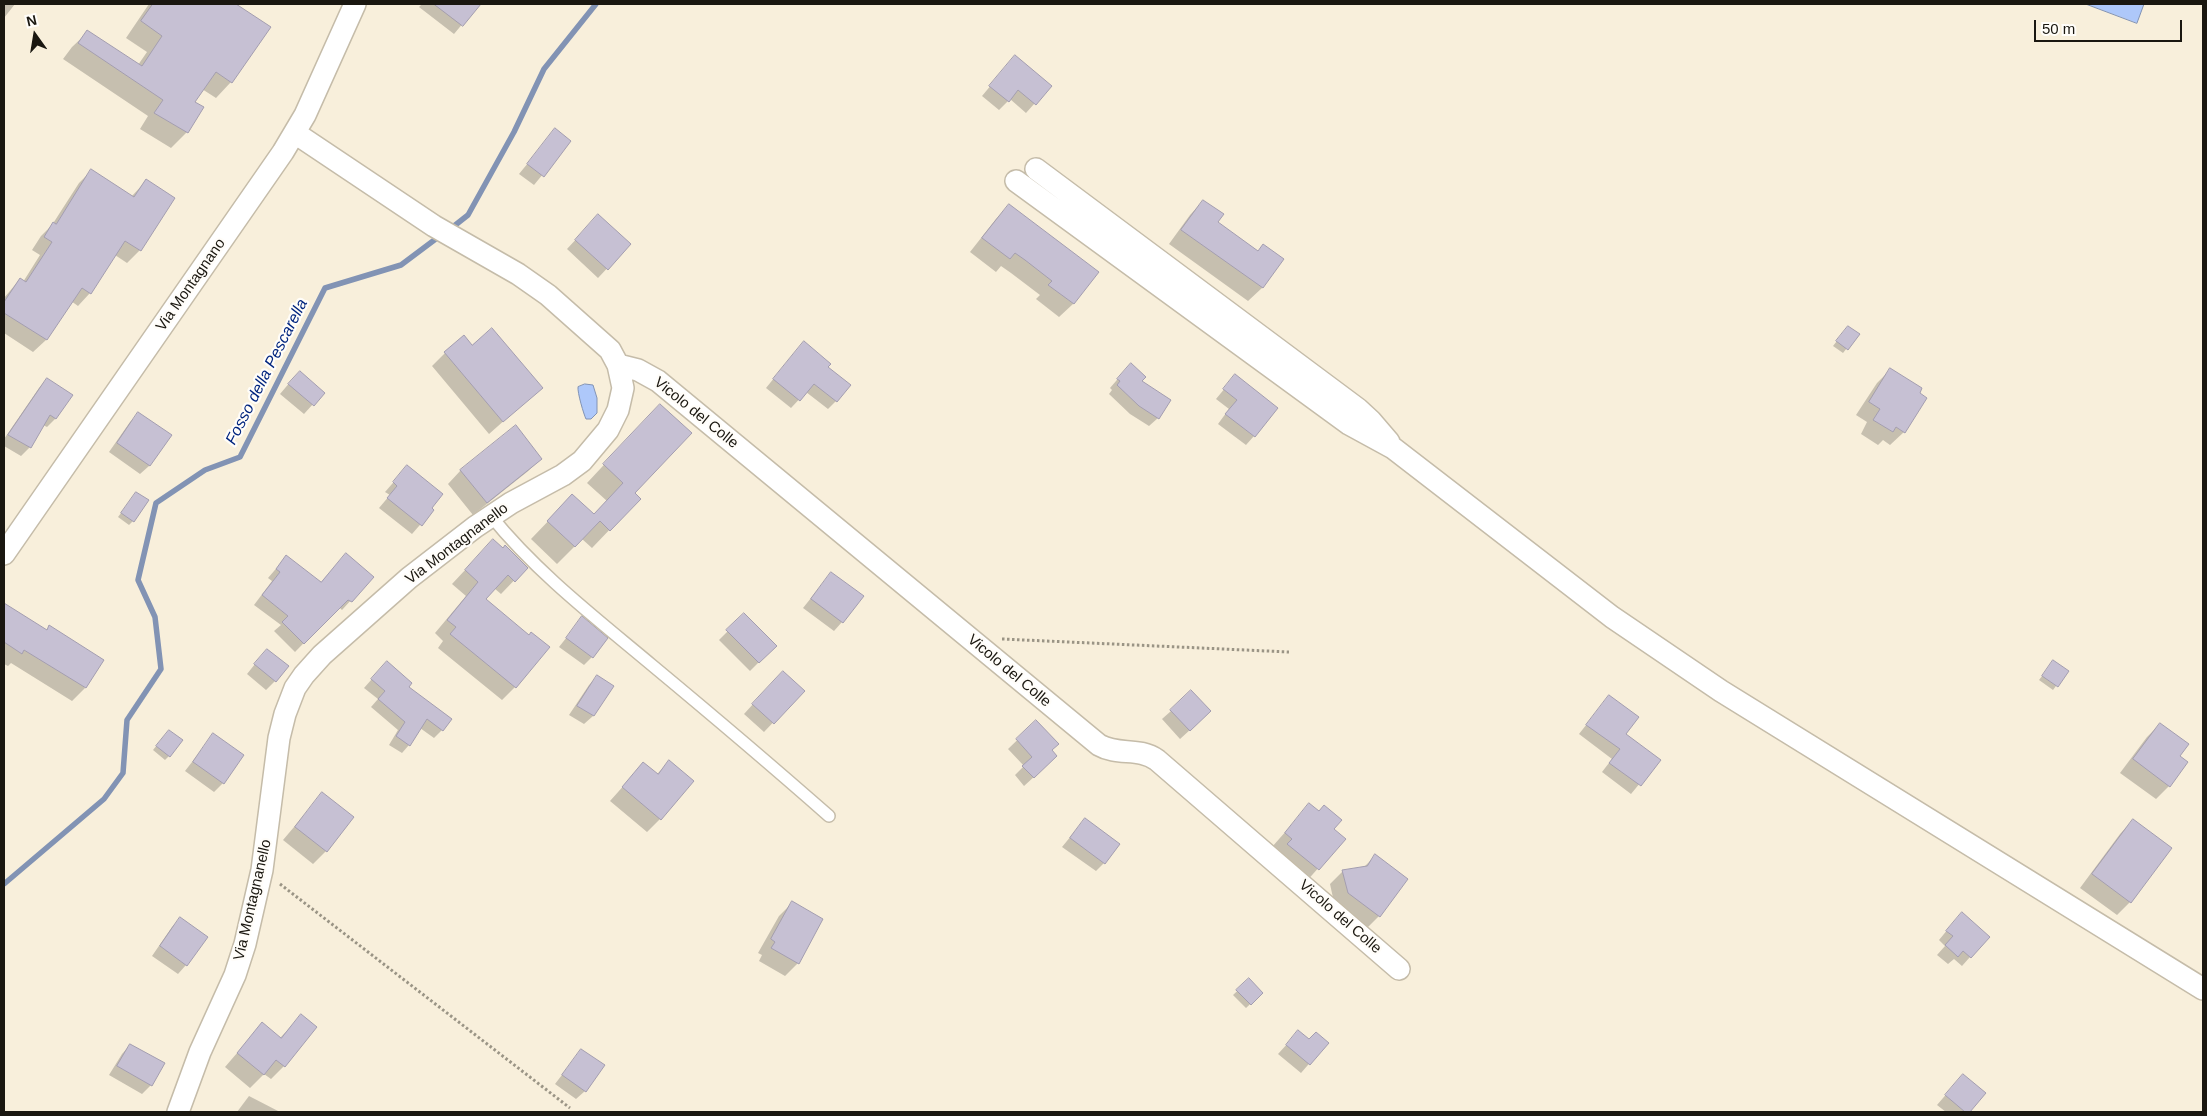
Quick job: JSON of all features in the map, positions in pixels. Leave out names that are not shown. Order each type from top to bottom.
[{"type":"street","name":"Via Montagnano","points":[[4,554],[243,211],[295,133],[355,4]]},
{"type":"street","name":"Via Montagnanello","points":[[178,1112],[200,1052],[235,976],[245,944],[262,870],[279,738],[287,707],[300,681],[322,655],[383,600],[463,536],[491,516],[570,471],[582,461],[602,439],[616,416],[622,397],[622,382],[618,365],[605,344],[548,295],[518,274],[434,226],[295,133]]},
{"type":"street","points":[[1036,169],[1358,409],[1371,421],[1393,448]]},
{"type":"street","points":[[1016,180],[1349,424],[1393,448],[1585,597],[1664,654],[2203,989]]},
{"type":"street","name":"Vicolo del Colle","points":[[618,365],[638,370],[658,381],[1098,745],[1116,752],[1146,753],[1157,760],[1399,969]]},
{"type":"lane","points":[[491,516],[517,547],[578,604],[720,721],[830,816]]},
{"type":"path","points":[[967,637],[1289,652]]},
{"type":"path","points":[[262,870],[570,1108]]},
{"type":"water","points":[[2086,4],[2144,4],[2137,23]]},
{"type":"water","points":[[585,384],[593,385],[597,398],[597,413],[591,419],[586,419],[579,394],[578,387]]},
{"type":"building","points":[[153,4],[236,4],[271,27],[232,83],[216,72],[195,102],[204,107],[188,133],[154,113],[163,100],[78,43],[87,30],[142,66],[162,36],[141,21]]},
{"type":"building","points":[[434,4],[481,4],[463,26]]},
{"type":"building","points":[[1015,55],[1052,86],[1036,105],[1018,90],[1009,102],[989,86]]},
{"type":"building","points":[[555,128],[571,141],[544,177],[527,164]]},
{"type":"building","points":[[91,169],[134,197],[146,179],[175,198],[141,251],[125,241],[91,294],[82,288],[47,340],[4,313],[4,302],[20,278],[26,282],[52,242],[44,237],[53,222],[56,224]]},
{"type":"building","points":[[1203,200],[1224,214],[1218,222],[1258,251],[1263,244],[1284,259],[1263,288],[1181,230]]},
{"type":"building","points":[[1009,204],[1099,272],[1074,304],[1048,285],[1052,281],[1025,260],[1015,253],[1010,259],[982,238]]},
{"type":"building","points":[[598,214],[631,244],[608,270],[575,240]]},
{"type":"building","points":[[1848,326],[1860,334],[1848,350],[1836,341]]},
{"type":"building","points":[[492,328],[543,388],[503,422],[444,352],[464,335],[472,345]]},
{"type":"building","points":[[804,341],[831,364],[828,367],[851,385],[837,402],[814,384],[800,401],[773,379]]},
{"type":"building","points":[[1131,363],[1146,377],[1142,381],[1171,400],[1159,419],[1139,406],[1117,385],[1120,381],[1117,379]]},
{"type":"building","points":[[1890,368],[1922,388],[1920,393],[1927,398],[1905,433],[1896,427],[1893,432],[1873,420],[1880,409],[1869,402]]},
{"type":"building","points":[[300,371],[325,393],[314,406],[288,384]]},
{"type":"building","points":[[1235,374],[1278,408],[1255,437],[1225,414],[1237,400],[1223,389]]},
{"type":"building","points":[[47,378],[73,395],[56,419],[50,415],[31,448],[8,435]]},
{"type":"building","points":[[660,404],[692,433],[635,493],[641,499],[610,531],[600,521],[575,547],[547,521],[572,494],[594,514],[623,483],[603,464]]},
{"type":"building","points":[[138,412],[172,435],[150,466],[117,443]]},
{"type":"building","points":[[516,425],[542,459],[487,503],[460,470]]},
{"type":"building","points":[[407,465],[443,494],[432,508],[434,510],[422,526],[387,498],[397,486],[393,482]]},
{"type":"building","points":[[136,492],[149,500],[134,522],[121,513]]},
{"type":"building","points":[[493,539],[503,548],[505,545],[528,568],[515,582],[508,575],[486,599],[529,635],[531,632],[550,647],[516,688],[450,634],[456,627],[447,620],[478,582],[465,570]]},
{"type":"building","points":[[346,553],[374,577],[352,602],[348,600],[304,644],[282,622],[288,616],[262,595],[280,572],[276,569],[286,555],[321,582]]},
{"type":"building","points":[[831,572],[864,596],[843,623],[811,599]]},
{"type":"building","points":[[4,603],[47,630],[49,625],[104,660],[86,688],[24,650],[22,654],[4,642]]},
{"type":"building","points":[[744,613],[777,646],[759,663],[726,630]]},
{"type":"building","points":[[582,616],[608,638],[593,658],[566,638]]},
{"type":"building","points":[[267,649],[289,666],[276,682],[254,664]]},
{"type":"building","points":[[2053,660],[2069,671],[2058,687],[2042,676]]},
{"type":"building","points":[[387,661],[412,683],[409,687],[452,719],[443,731],[427,719],[410,746],[396,736],[405,722],[378,699],[385,691],[371,679]]},
{"type":"building","points":[[783,671],[805,691],[774,724],[752,704]]},
{"type":"building","points":[[597,675],[614,686],[594,716],[577,706]]},
{"type":"building","points":[[1191,690],[1211,711],[1190,731],[1170,710]]},
{"type":"building","points":[[1609,695],[1639,717],[1626,734],[1661,760],[1641,786],[1609,763],[1620,749],[1586,725]]},
{"type":"building","points":[[1036,720],[1059,744],[1052,750],[1057,756],[1034,778],[1022,766],[1032,757],[1016,739]]},
{"type":"building","points":[[2160,723],[2189,744],[2180,756],[2188,762],[2170,787],[2133,759]]},
{"type":"building","points":[[169,730],[183,740],[170,757],[156,746]]},
{"type":"building","points":[[213,733],[244,755],[224,784],[193,762]]},
{"type":"building","points":[[669,760],[694,781],[661,820],[622,787],[643,762],[658,774]]},
{"type":"building","points":[[322,792],[354,817],[327,852],[295,827]]},
{"type":"building","points":[[1309,803],[1319,811],[1324,805],[1342,820],[1334,829],[1346,839],[1319,870],[1287,844],[1292,839],[1285,833]]},
{"type":"building","points":[[1085,818],[1120,844],[1105,864],[1070,838]]},
{"type":"building","points":[[2133,819],[2172,848],[2131,903],[2092,874]]},
{"type":"building","points":[[1375,854],[1408,879],[1380,917],[1348,893],[1342,870],[1367,866]]},
{"type":"building","points":[[792,901],[823,919],[799,964],[771,948],[775,942],[771,939]]},
{"type":"building","points":[[1962,912],[1990,937],[1971,958],[1963,951],[1958,957],[1945,945],[1953,936],[1946,931]]},
{"type":"building","points":[[180,917],[208,937],[187,966],[160,946]]},
{"type":"building","points":[[1249,978],[1263,993],[1251,1005],[1236,990]]},
{"type":"building","points":[[301,1014],[317,1027],[285,1067],[276,1060],[264,1075],[237,1053],[262,1022],[281,1038]]},
{"type":"building","points":[[1298,1030],[1309,1039],[1316,1032],[1329,1043],[1310,1065],[1286,1045]]},
{"type":"building","points":[[130,1044],[165,1063],[152,1086],[117,1066]]},
{"type":"building","points":[[581,1049],[605,1065],[586,1092],[562,1075]]},
{"type":"building","points":[[1963,1074],[1986,1093],[1970,1112],[1965,1112],[1945,1095]]},
{"type":"waterway","name":"Fosso della Pescarella","points":[[449,230],[468,215],[514,132],[544,69],[596,4]]},
{"type":"waterway","name":"Fosso della Pescarella","points":[[4,884],[104,799],[123,773],[127,720],[161,669],[155,617],[138,580],[156,503],[205,470],[240,457],[325,288],[401,265],[441,235]]}]
